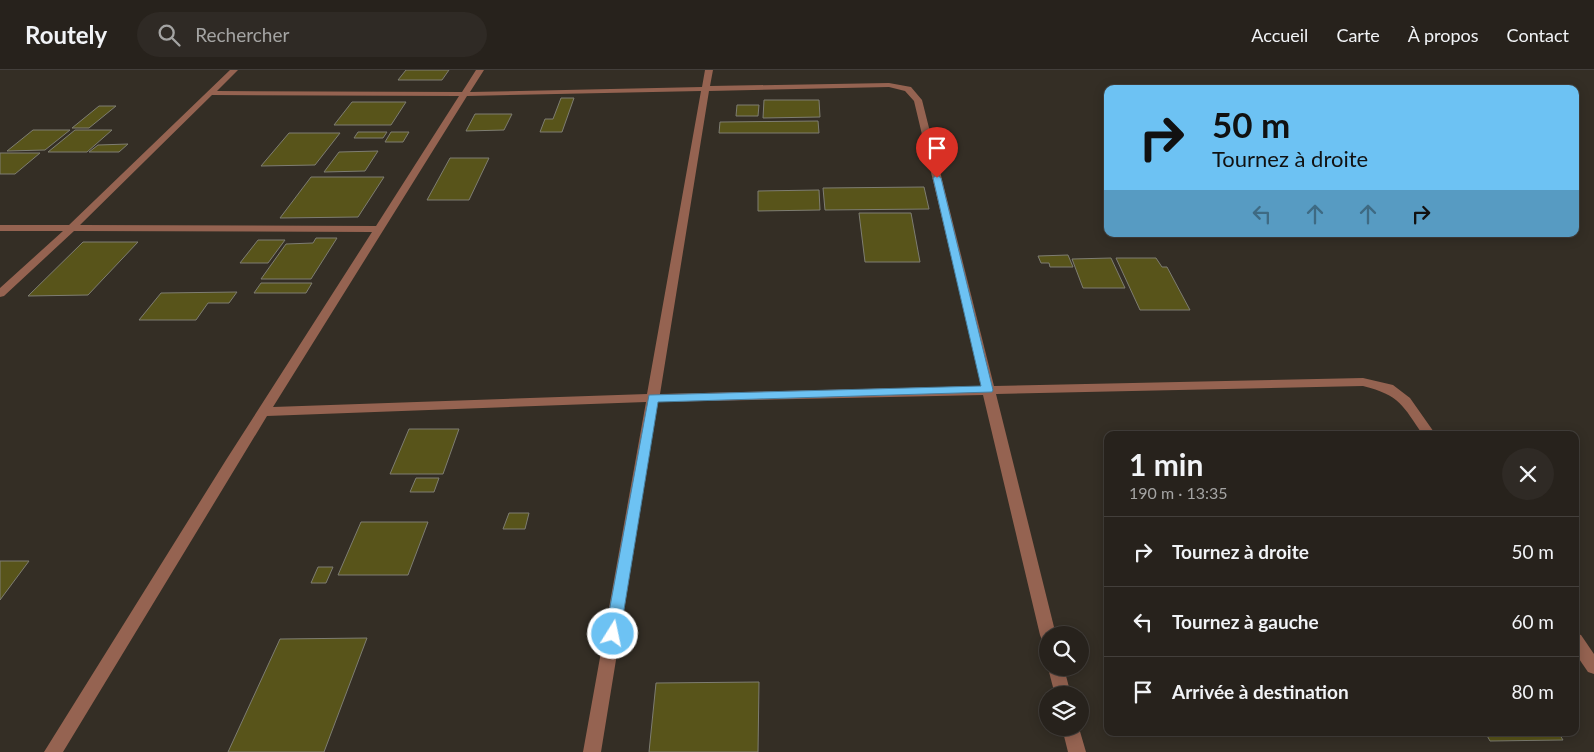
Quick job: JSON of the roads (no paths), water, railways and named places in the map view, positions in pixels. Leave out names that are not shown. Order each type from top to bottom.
[{"type":"street","points":[[0,294],[73,227],[234,70]]},
{"type":"street","points":[[53,752],[263,412],[381,229],[480,70]]},
{"type":"street","points":[[592,752],[709,70]]},
{"type":"street","points":[[210,93],[465,94],[889,85],[908,89],[918,100],[1046,626]]},
{"type":"street","points":[[0,228],[381,229]]},
{"type":"street","points":[[263,412],[653,398],[1363,382],[1389,388],[1406,401],[1427,431]]},
{"type":"street","points":[[1579,645],[1594,666]]},
{"type":"street","points":[[1073,736],[1077,752]]}]
